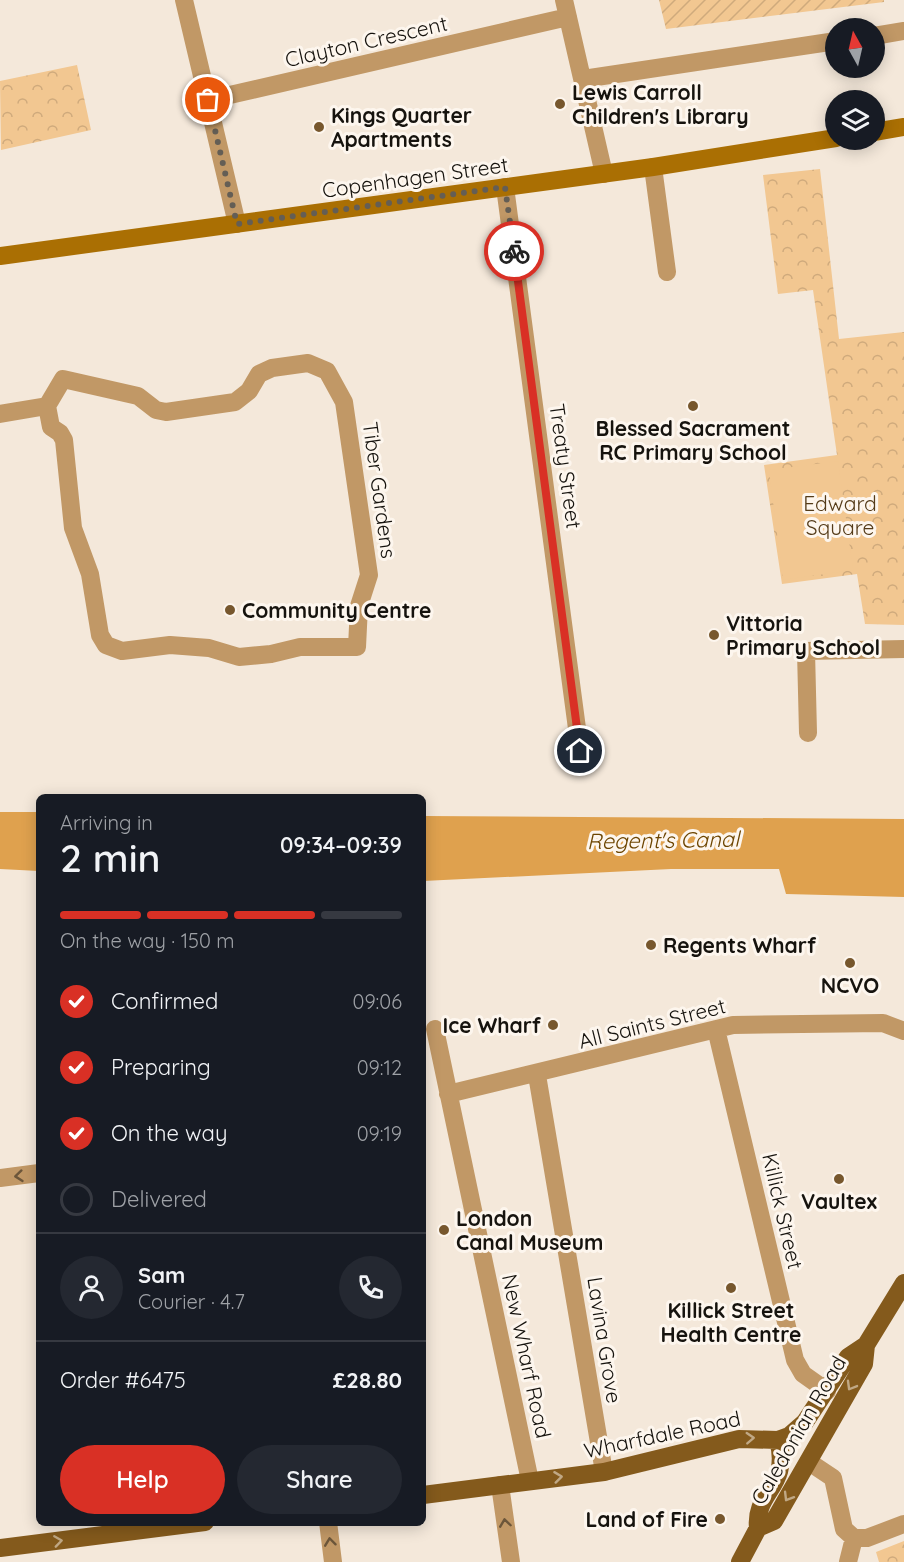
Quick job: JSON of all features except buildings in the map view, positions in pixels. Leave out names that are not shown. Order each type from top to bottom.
[{"type":"main road","points":[[885,130],[904,127]]},
{"type":"main road","name":"Copenhagen Street","points":[[0,256],[604,174],[825,140]]},
{"type":"main road","name":"Caledonian Road","points":[[740,1562],[759,1528],[774,1521],[809,1462],[864,1364],[866,1345],[904,1283]]},
{"type":"main road","points":[[759,1528],[757,1513],[775,1484],[783,1463],[778,1440],[789,1436],[805,1422],[848,1357],[866,1345]]},
{"type":"main road","name":"Wharfdale Road","points":[[426,1495],[604,1472],[739,1439],[778,1440]]},
{"type":"main road","points":[[0,1548],[116,1528],[145,1526]]},
{"type":"street","points":[[184,0],[237,224]]},
{"type":"street","points":[[566,8],[604,174]]},
{"type":"street","name":"Clayton Crescent","points":[[208,100],[566,8]]},
{"type":"street","points":[[885,34],[904,31]]},
{"type":"street","points":[[583,79],[825,43]]},
{"type":"street","points":[[653,167],[667,272]]},
{"type":"street","name":"Treaty Street","points":[[505,187],[580,751]]},
{"type":"street","name":"Tiber Gardens","points":[[308,363],[327,371],[344,402],[369,575],[359,606],[357,647],[300,647],[271,654],[239,657],[199,647],[170,645],[122,651],[106,645],[100,634],[86,557],[73,528],[64,440],[60,433],[51,427],[48,406],[63,378],[138,396],[156,410],[166,412],[235,402],[249,391],[259,374],[272,368],[308,363]]},
{"type":"street","points":[[0,414],[48,406]]},
{"type":"street","points":[[808,733],[806,651],[904,649]]},
{"type":"street","name":"All Saints Street","points":[[448,1094],[537,1075],[733,1025],[883,1023],[904,1031]]},
{"type":"street","name":"New Wharf Road","points":[[435,1029],[530,1481]]},
{"type":"street","name":"Killick Street","points":[[716,1029],[795,1360],[802,1374],[827,1391]]},
{"type":"street","name":"Lavina Grove","points":[[537,1075],[604,1472]]},
{"type":"street","points":[[0,1178],[36,1173]]},
{"type":"street","points":[[809,1462],[833,1478],[844,1529],[854,1538],[867,1538],[904,1524]]},
{"type":"street","points":[[500,1485],[511,1562]]},
{"type":"street","points":[[328,1526],[333,1562]]},
{"type":"street","points":[[848,1562],[854,1538]]},
{"type":"green space","points":[[659,0],[884,0],[884,2],[666,29]]},
{"type":"green space","points":[[77,65],[91,130],[1,150],[0,81]]},
{"type":"green space","name":"Edward Square","points":[[820,169],[839,339],[904,332],[904,625],[865,624],[857,574],[782,584],[764,465],[837,455],[813,290],[778,294],[763,175]]},
{"type":"green space","points":[[838,461],[853,570],[783,580],[769,470]]},
{"type":"green space","points":[[904,1541],[904,1562],[879,1562],[876,1552]]},
{"type":"water","points":[[0,812],[36,812],[36,871],[0,869]]},
{"type":"water","name":"Regent's Canal","points":[[426,816],[904,819],[904,897],[786,894],[779,869],[671,869],[426,881]]},
{"type":"way so far","points":[[208,100],[237,224],[505,187],[514,251]]},
{"type":"place","name":"Lewis Carroll Children's Library","points":[[560,104]]},
{"type":"place","name":"Kings Quarter Apartments","points":[[319,127]]},
{"type":"place","name":"Blessed Sacrament RC Primary School","points":[[693,406]]},
{"type":"place","name":"Community Centre","points":[[230,610]]},
{"type":"place","name":"Vittoria Primary School","points":[[714,635]]},
{"type":"place","name":"Regents Wharf","points":[[651,945]]},
{"type":"place","name":"NCVO","points":[[850,963]]},
{"type":"place","name":"Ice Wharf","points":[[553,1025]]},
{"type":"place","name":"Vaultex","points":[[839,1179]]},
{"type":"place","name":"London Canal Museum","points":[[444,1230]]},
{"type":"place","name":"Killick Street Health Centre","points":[[731,1288]]},
{"type":"place","name":"Land of Fire","points":[[720,1519]]},
{"type":"route","points":[[514,251],[580,751]]}]
